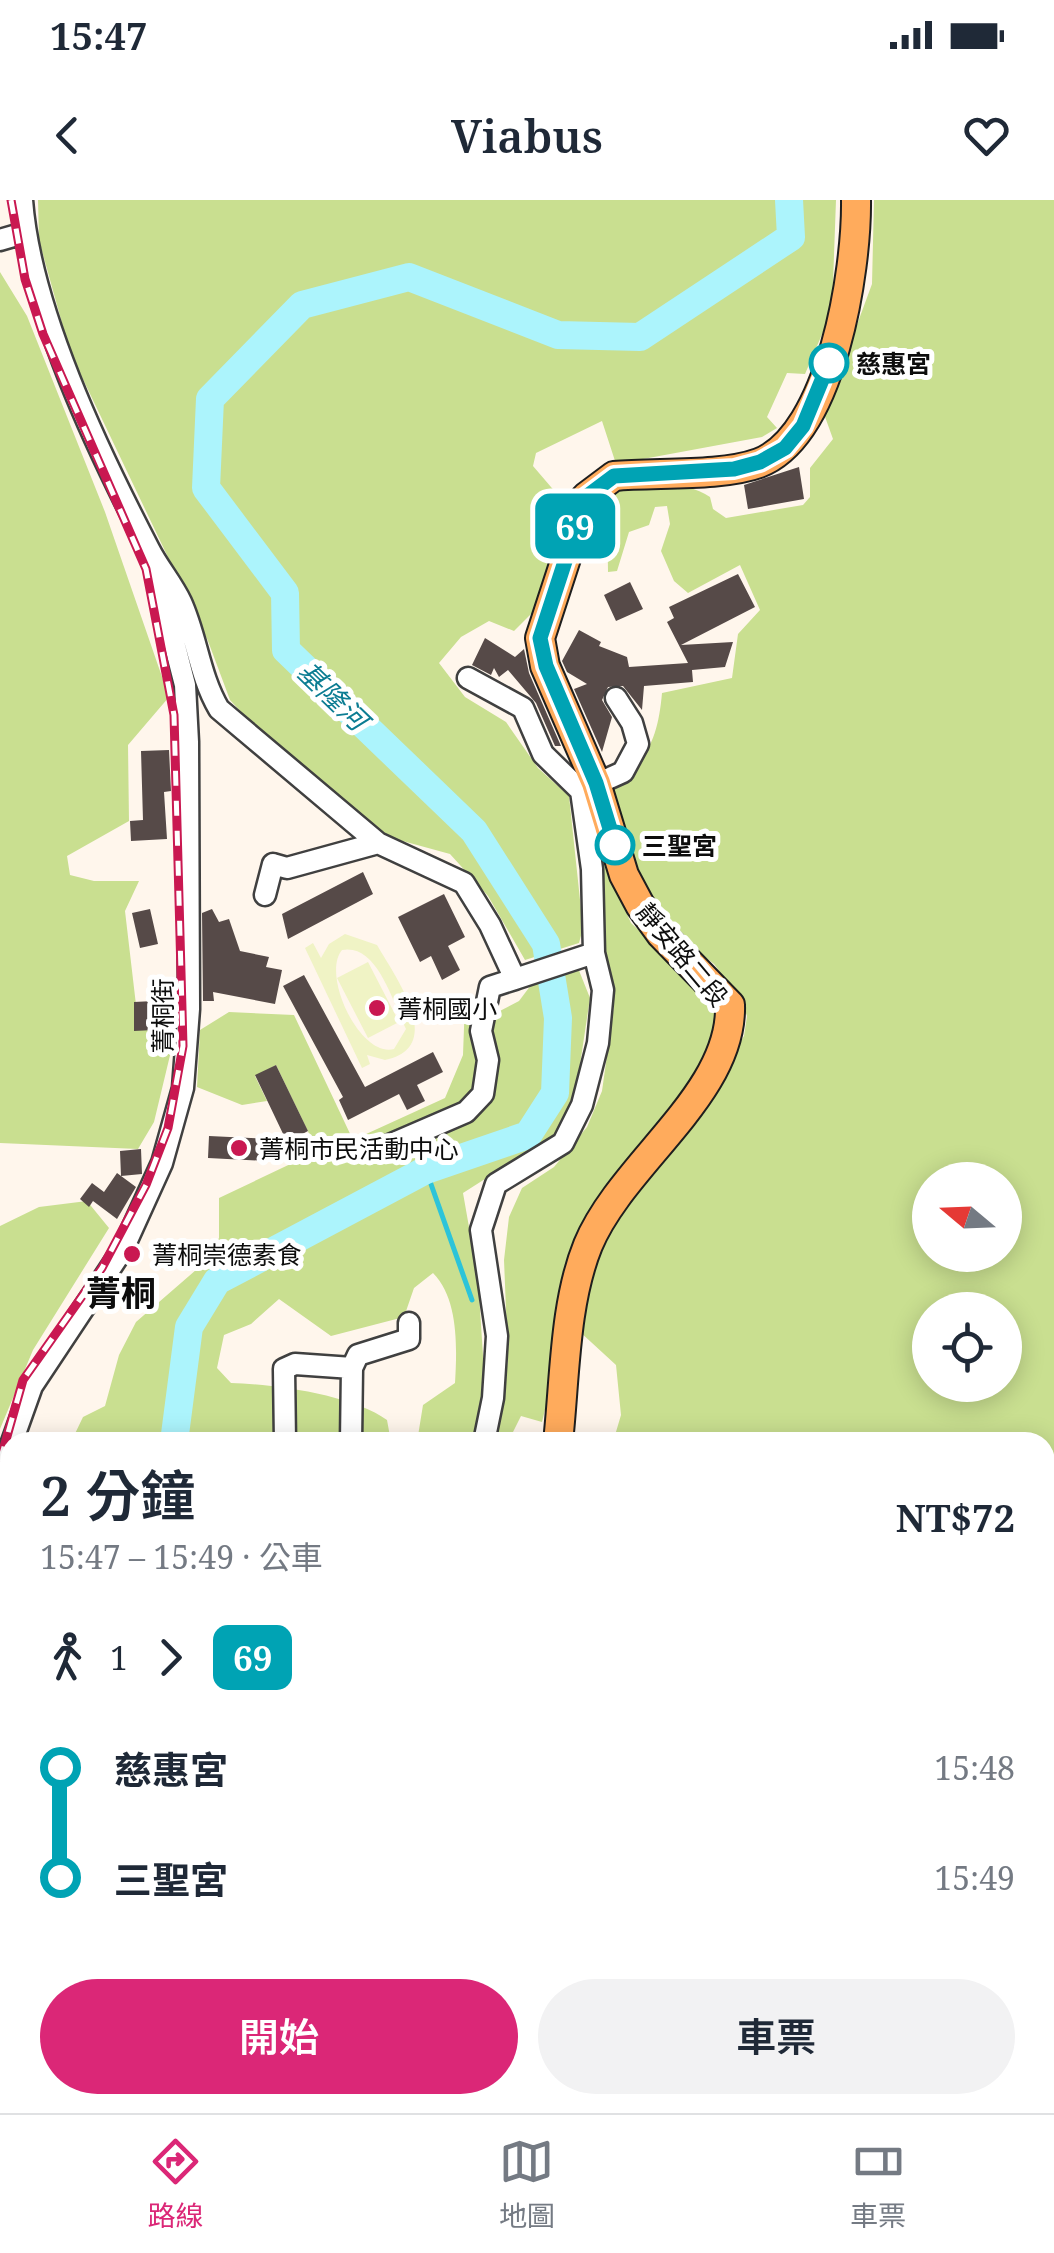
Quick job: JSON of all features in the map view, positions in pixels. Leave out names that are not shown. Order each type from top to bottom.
[{"type":"main road","name":"靜安路二段","points":[[559,1432],[573,1306],[587,1247],[612,1198],[707,1080],[728,1043],[731,1024],[730,1005],[661,934],[624,876],[546,666],[540,638],[586,497],[614,476],[734,469],[760,462],[785,448],[803,426],[841,332],[852,274],[856,200]]},
{"type":"street","name":"菁桐街","points":[[22,200],[24,233],[48,322],[150,551],[182,603],[204,683],[220,708],[378,843],[464,884],[521,977]]},
{"type":"street","points":[[0,240],[24,233]]},
{"type":"street","name":"菁桐街","points":[[16,1432],[32,1386],[123,1249],[155,1181],[176,1124],[188,1058],[191,837],[185,685],[150,551]]},
{"type":"street","points":[[468,678],[523,708],[544,754],[589,787]]},
{"type":"street","points":[[589,787],[624,772],[638,744],[632,722],[616,698]]},
{"type":"street","points":[[485,1432],[497,1336],[481,1230],[496,1184],[563,1142],[582,1105],[598,1043],[603,990],[586,955],[592,869],[589,787]]},
{"type":"street","points":[[265,895],[273,864],[287,868],[378,843]]},
{"type":"street","points":[[378,1150],[466,1112],[483,1094],[488,1060],[481,1031],[490,987],[586,955]]},
{"type":"street","points":[[351,1432],[352,1368],[358,1355],[409,1339],[409,1323]]},
{"type":"street","points":[[285,1432],[284,1369],[295,1364],[352,1368]]},
{"type":"green space","points":[[38,200],[836,200],[832,311],[805,374],[787,373],[767,417],[777,428],[762,437],[616,464],[602,421],[536,453],[533,466],[569,508],[533,612],[514,631],[489,621],[461,637],[439,663],[465,697],[506,722],[538,768],[569,796],[583,928],[579,943],[525,960],[488,896],[450,854],[388,837],[257,729],[230,700],[208,641],[70,352],[39,240]]},
{"type":"green space","points":[[874,200],[1054,200],[1054,1432],[616,1432],[621,1415],[616,1365],[579,1331],[605,1232],[722,1071],[744,1036],[747,1016],[741,1000],[714,964],[679,937],[633,872],[607,790],[632,770],[648,749],[662,693],[732,678],[738,634],[760,610],[740,565],[688,593],[674,581],[661,551],[670,524],[667,506],[655,507],[649,525],[629,532],[617,571],[608,572],[607,500],[628,487],[672,484],[710,497],[713,509],[726,518],[803,505],[810,497],[810,468],[833,439],[824,414],[872,284]]},
{"type":"green space","points":[[0,272],[27,316],[105,512],[169,697],[128,745],[129,821],[67,856],[70,875],[94,881],[139,881],[125,911],[138,1022],[172,1047],[154,1122],[138,1149],[0,1143]]},
{"type":"green space","points":[[603,860],[631,923],[717,1003],[714,1043],[690,1082],[620,1168],[565,1264],[553,1377],[542,1422],[521,1416],[513,1432],[498,1432],[508,1359],[504,1260],[509,1217],[522,1188],[554,1167],[587,1127],[602,1091],[614,1006],[604,945]]},
{"type":"green space","points":[[345,934],[377,945],[411,1009],[413,1041],[403,1053],[385,1060],[367,1055],[370,1064],[362,1068],[305,948],[313,943],[321,958],[329,944]],"holes":[[[342,950],[355,950],[375,965],[406,1029],[394,1049],[381,1048],[369,1041],[357,1028],[340,995],[337,962]]]},
{"type":"green space","points":[[368,962],[399,1022],[368,1038],[337,978]]},
{"type":"green space","points":[[578,968],[590,998],[575,1098],[557,1133],[463,1193],[478,1278],[486,1402],[475,1432],[419,1432],[423,1405],[455,1383],[452,1310],[433,1273],[414,1288],[404,1317],[331,1336],[279,1299],[251,1324],[224,1335],[217,1368],[231,1383],[290,1389],[354,1404],[387,1420],[389,1432],[76,1432],[83,1417],[105,1406],[119,1355],[136,1322],[204,1263],[219,1238],[219,1198],[301,1159],[315,1146],[276,1065],[255,1076],[267,1101],[242,1105],[197,1087],[200,1030],[229,1012],[294,1015],[353,1140],[445,1098],[463,1055],[465,1001],[496,1013],[519,1001],[531,985]]},
{"type":"green space","points":[[87,1201],[109,1228],[33,1350],[0,1429],[0,1226],[39,1207]]},
{"type":"building","points":[[799,467],[804,499],[748,509],[744,485]]},
{"type":"building","points":[[738,574],[755,607],[681,645],[733,642],[725,667],[692,670],[693,682],[644,686],[642,710],[623,686],[608,687],[602,700],[612,717],[602,752],[574,689],[587,684],[567,672],[562,661],[579,630],[601,642],[599,646],[627,657],[629,667],[688,663],[667,622],[674,618],[669,607]]},
{"type":"building","points":[[630,582],[643,609],[616,621],[604,595]]},
{"type":"building","points":[[485,638],[515,657],[524,649],[529,673],[561,746],[555,746],[536,703],[508,670],[499,677],[494,668],[491,675],[472,665]]},
{"type":"building","points":[[169,750],[171,791],[164,792],[167,839],[131,841],[130,821],[143,820],[141,751]]},
{"type":"building","points":[[363,872],[373,894],[288,939],[282,914]]},
{"type":"building","points":[[444,894],[465,937],[448,946],[460,970],[442,980],[431,956],[420,962],[398,917]]},
{"type":"building","points":[[150,909],[158,944],[140,948],[132,913]]},
{"type":"building","points":[[212,909],[219,922],[229,919],[240,951],[269,957],[266,967],[282,970],[275,1004],[213,992],[214,1001],[203,1001],[202,913]]},
{"type":"building","points":[[304,975],[365,1087],[433,1052],[443,1072],[417,1085],[425,1101],[407,1110],[399,1094],[348,1120],[339,1100],[343,1097],[283,986]]},
{"type":"building","points":[[154,1001],[154,1030],[134,1031],[134,1002]]},
{"type":"building","points":[[276,1065],[308,1131],[291,1140],[286,1140],[255,1075]]},
{"type":"building","name":"菁桐市民活動中心","points":[[209,1136],[270,1139],[268,1161],[208,1158]]},
{"type":"building","points":[[141,1149],[142,1174],[121,1176],[120,1151]]},
{"type":"building","points":[[117,1173],[136,1187],[117,1219],[93,1201],[89,1207],[80,1199],[92,1183],[104,1192]]},
{"type":"waterway","name":"基隆河","points":[[175,1432],[189,1327],[217,1281],[426,1170],[528,1135],[555,1093],[558,1018],[546,944],[474,831],[286,650],[285,593],[206,488],[210,399],[302,305],[409,277],[558,335],[640,337],[791,237],[789,200]]},
{"type":"waterway","points":[[426,1170],[472,1300]]},
{"type":"railway","points":[[8,1432],[23,1380],[102,1268],[146,1185],[168,1128],[183,1046],[174,715],[146,569],[43,334],[25,279],[11,200]]},
{"type":"bus line","name":"69","points":[[615,845],[596,783],[546,666],[540,638],[586,497],[614,476],[734,469],[760,462],[785,448],[803,426],[829,363]]},
{"type":"place","name":"慈惠宮","points":[[829,363]]},
{"type":"place","name":"三聖宮","points":[[615,845]]},
{"type":"place","name":"菁桐國小","points":[[377,1008]]},
{"type":"place","name":"菁桐市民活動中心","points":[[239,1148]]},
{"type":"place","name":"菁桐崇德素食","points":[[132,1254]]},
{"type":"district","name":"菁桐","points":[[121,1292]]}]
